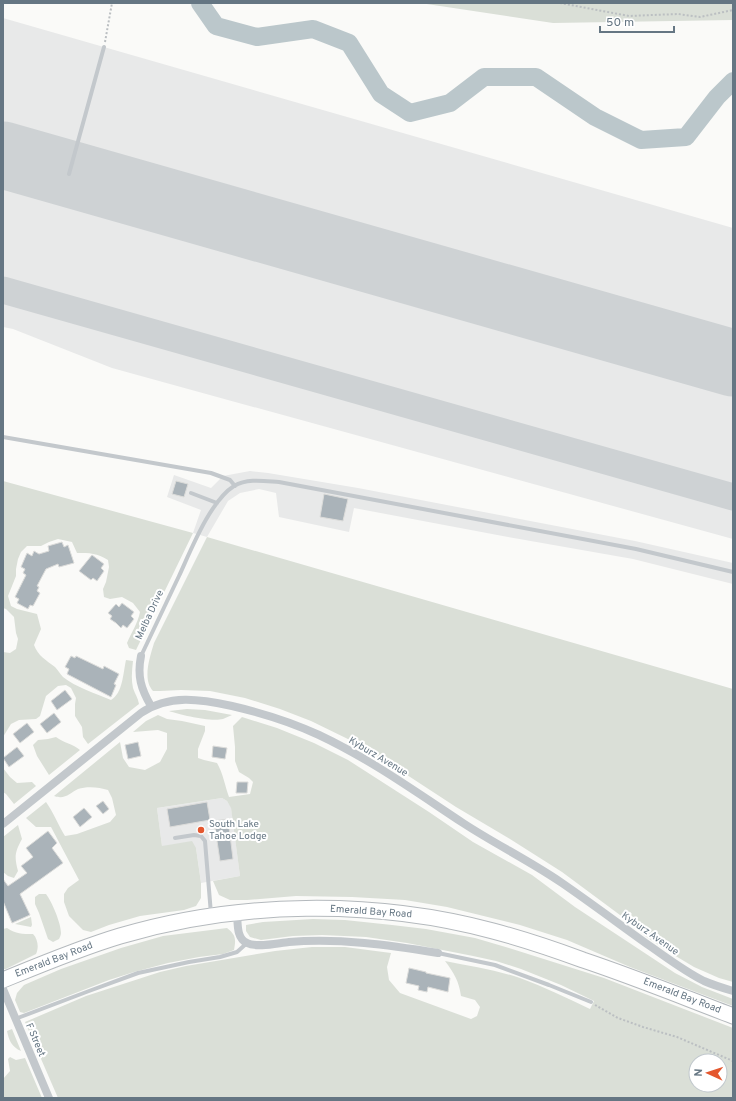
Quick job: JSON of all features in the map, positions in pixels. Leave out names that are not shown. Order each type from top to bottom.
[{"type":"highway","name":"Emerald Bay Road","points":[[3,980],[70,953],[110,939],[212,916],[296,909],[355,909],[414,915],[464,924],[513,936],[619,972],[733,1016]]},
{"type":"street","name":"Melba Drive","points":[[141,656],[139,668],[140,680],[144,694],[151,706]]},
{"type":"street","name":"Kyburz Avenue","points":[[3,824],[151,706],[167,701],[193,699],[216,702],[270,715],[317,734],[345,748],[371,763],[464,824],[538,867],[690,973],[706,982],[733,991]]},
{"type":"street","points":[[237,913],[238,929],[241,939],[254,945],[335,941],[372,943],[438,953]]},
{"type":"street","name":"F Street","points":[[3,989],[49,1098]]},
{"type":"lane","points":[[69,174],[104,47]]},
{"type":"lane","points":[[3,437],[211,473],[230,480],[235,486],[248,481],[260,480],[279,482],[636,549],[733,572]]},
{"type":"lane","name":"Melba Drive","points":[[141,656],[199,535],[217,503],[224,494],[235,486]]},
{"type":"lane","points":[[190,493],[217,503]]},
{"type":"lane","points":[[175,838],[194,835],[202,836],[204,841],[212,916]]},
{"type":"lane","points":[[15,1019],[138,973],[220,957],[237,952],[247,943]]},
{"type":"lane","points":[[438,953],[495,965],[591,1002]]},
{"type":"path","points":[[104,47],[112,3]]},
{"type":"path","points":[[560,3],[629,16],[678,14],[700,17],[733,10]]},
{"type":"path","points":[[591,1002],[618,1018],[677,1037],[733,1061]]},
{"type":"shaded area","points":[[420,3],[733,3],[733,20],[553,23]]},
{"type":"shaded area","points":[[3,18],[733,228],[733,539],[112,368],[13,329],[3,327]]},
{"type":"shaded area","points":[[250,471],[358,488],[635,541],[733,563],[733,584],[633,559],[354,508],[349,532],[279,517],[276,493],[259,489],[240,493],[228,501],[207,537],[193,533],[201,510],[167,497],[174,475],[211,488],[223,476]]},
{"type":"shaded area","points":[[3,481],[193,533],[136,650],[129,648],[127,643],[140,612],[133,603],[122,597],[110,599],[104,597],[103,589],[109,567],[108,560],[93,554],[77,553],[72,542],[58,539],[41,546],[27,546],[21,552],[18,559],[16,576],[8,596],[11,606],[37,614],[41,629],[34,645],[43,658],[55,667],[68,681],[111,700],[118,693],[120,688],[126,660],[133,661],[132,685],[139,704],[88,744],[83,737],[82,727],[75,716],[76,698],[71,688],[66,685],[58,686],[46,696],[40,716],[36,719],[19,720],[11,724],[3,737],[3,652],[10,653],[16,649],[18,639],[14,617],[3,608]]},
{"type":"shaded area","points":[[207,537],[733,689],[733,982],[719,978],[694,967],[669,952],[645,936],[624,918],[562,872],[354,742],[311,721],[245,698],[210,691],[153,691],[147,674],[154,643]]},
{"type":"shaded area","points":[[187,709],[205,710],[232,715],[223,719],[211,720],[169,711]]},
{"type":"shaded area","points":[[158,715],[167,719],[205,726],[205,731],[198,749],[198,758],[217,763],[229,797],[250,794],[253,782],[239,772],[235,761],[233,726],[242,717],[277,728],[314,743],[348,760],[473,842],[532,875],[575,907],[675,973],[702,987],[733,999],[733,1006],[630,967],[567,940],[520,925],[447,907],[405,900],[352,897],[296,896],[230,900],[219,895],[213,881],[240,876],[231,808],[227,801],[222,798],[157,808],[162,846],[192,841],[196,848],[201,883],[201,898],[196,906],[184,910],[140,916],[91,932],[83,930],[69,916],[64,902],[64,894],[68,888],[79,880],[51,827],[36,827],[26,818],[46,802],[65,836],[77,834],[110,822],[116,815],[112,798],[108,790],[85,787],[78,789],[64,797],[54,796],[120,742],[123,758],[129,767],[145,770],[160,762],[167,749],[167,733],[158,730],[133,732],[146,721]]},
{"type":"shaded area","points":[[56,737],[80,750],[49,775],[37,756],[33,745],[38,740]]},
{"type":"shaded area","points":[[3,768],[17,783],[32,782],[36,786],[14,804],[3,792]]},
{"type":"shaded area","points":[[222,798],[227,801],[231,807],[240,876],[201,883],[196,848],[162,846],[157,808]]},
{"type":"shaded area","points":[[18,825],[22,839],[16,854],[18,871],[14,878],[3,872],[3,837]]},
{"type":"shaded area","points":[[39,894],[46,894],[60,924],[61,933],[59,939],[53,942],[48,939],[35,904],[35,897]]},
{"type":"shaded area","points":[[31,917],[31,927],[15,924]]},
{"type":"shaded area","points":[[313,919],[345,920],[426,929],[475,938],[604,978],[733,1028],[733,1098],[58,1098],[25,1022],[86,996],[160,972],[186,966],[275,951],[312,947],[345,947],[391,953],[387,967],[389,980],[400,993],[471,1019],[477,1016],[480,1007],[475,1000],[461,996],[456,977],[445,961],[511,975],[547,989],[590,1009],[594,1001],[561,985],[496,961],[407,943],[366,937],[322,935],[293,936],[261,940],[250,937],[246,931],[246,925],[263,922]]},
{"type":"shaded area","points":[[7,928],[19,933],[33,934],[38,944],[38,949],[36,954],[6,969],[3,969],[3,929]]},
{"type":"shaded area","points":[[227,928],[234,935],[235,946],[234,950],[223,954],[168,963],[134,972],[109,980],[24,1013],[20,1012],[15,1000],[17,993],[24,985],[61,969],[121,948],[163,936]]},
{"type":"shaded area","points":[[12,1029],[21,1051],[15,1048],[10,1041],[7,1031]]},
{"type":"shaded area","points":[[10,1057],[16,1060],[25,1058],[42,1098],[3,1098],[3,1079],[10,1071],[8,1059]]},
{"type":"building","points":[[176,481],[188,484],[184,497],[172,494]]},
{"type":"building","points":[[324,494],[348,499],[343,521],[320,517]]},
{"type":"building","points":[[62,542],[64,547],[68,545],[74,563],[59,567],[58,564],[46,569],[37,586],[39,587],[37,591],[40,593],[33,606],[30,605],[28,609],[17,603],[19,599],[15,597],[26,575],[23,573],[25,569],[21,567],[27,553],[32,556],[34,551],[39,554],[49,551],[48,546]]},
{"type":"building","points":[[92,555],[104,564],[101,568],[104,571],[97,581],[93,578],[91,580],[79,571]]},
{"type":"building","points":[[122,603],[134,612],[131,616],[134,619],[127,628],[123,625],[121,628],[110,619],[112,616],[108,613],[116,604],[119,607]]},
{"type":"building","points":[[71,656],[75,658],[76,656],[103,669],[104,666],[119,674],[114,684],[116,685],[111,697],[67,674],[69,669],[65,667]]},
{"type":"building","points":[[65,690],[72,699],[57,710],[51,701]]},
{"type":"building","points":[[54,713],[61,722],[47,733],[40,724]]},
{"type":"building","points":[[27,723],[34,732],[20,743],[13,734]]},
{"type":"building","points":[[138,742],[141,756],[128,759],[125,745]]},
{"type":"building","points":[[213,746],[227,748],[225,759],[212,757]]},
{"type":"building","points":[[17,747],[24,756],[9,767],[3,758]]},
{"type":"building","points":[[237,782],[248,782],[247,793],[236,793]]},
{"type":"building","points":[[103,801],[109,809],[103,814],[96,806]]},
{"type":"building","points":[[207,802],[210,820],[170,827],[167,809]]},
{"type":"building","points":[[84,808],[92,817],[80,827],[73,817]]},
{"type":"building","points":[[228,819],[233,859],[220,861],[214,821]]},
{"type":"building","points":[[48,831],[57,843],[52,848],[63,863],[20,894],[30,915],[12,923],[3,901],[3,879],[8,886],[27,873],[21,866],[33,857],[26,848]]},
{"type":"building","points":[[409,968],[450,978],[448,992],[428,987],[427,992],[418,990],[419,986],[406,983]]},
{"type":"waterway","points":[[200,3],[216,26],[257,37],[313,29],[349,43],[381,94],[410,113],[450,103],[484,77],[536,77],[595,117],[641,140],[686,137],[717,97],[733,81]]},
{"type":"taxiway","points":[[3,290],[733,497]]},
{"type":"runway","points":[[3,155],[733,363]]},
{"type":"place","name":"South Lake Tahoe Lodge","points":[[201,830]]}]
